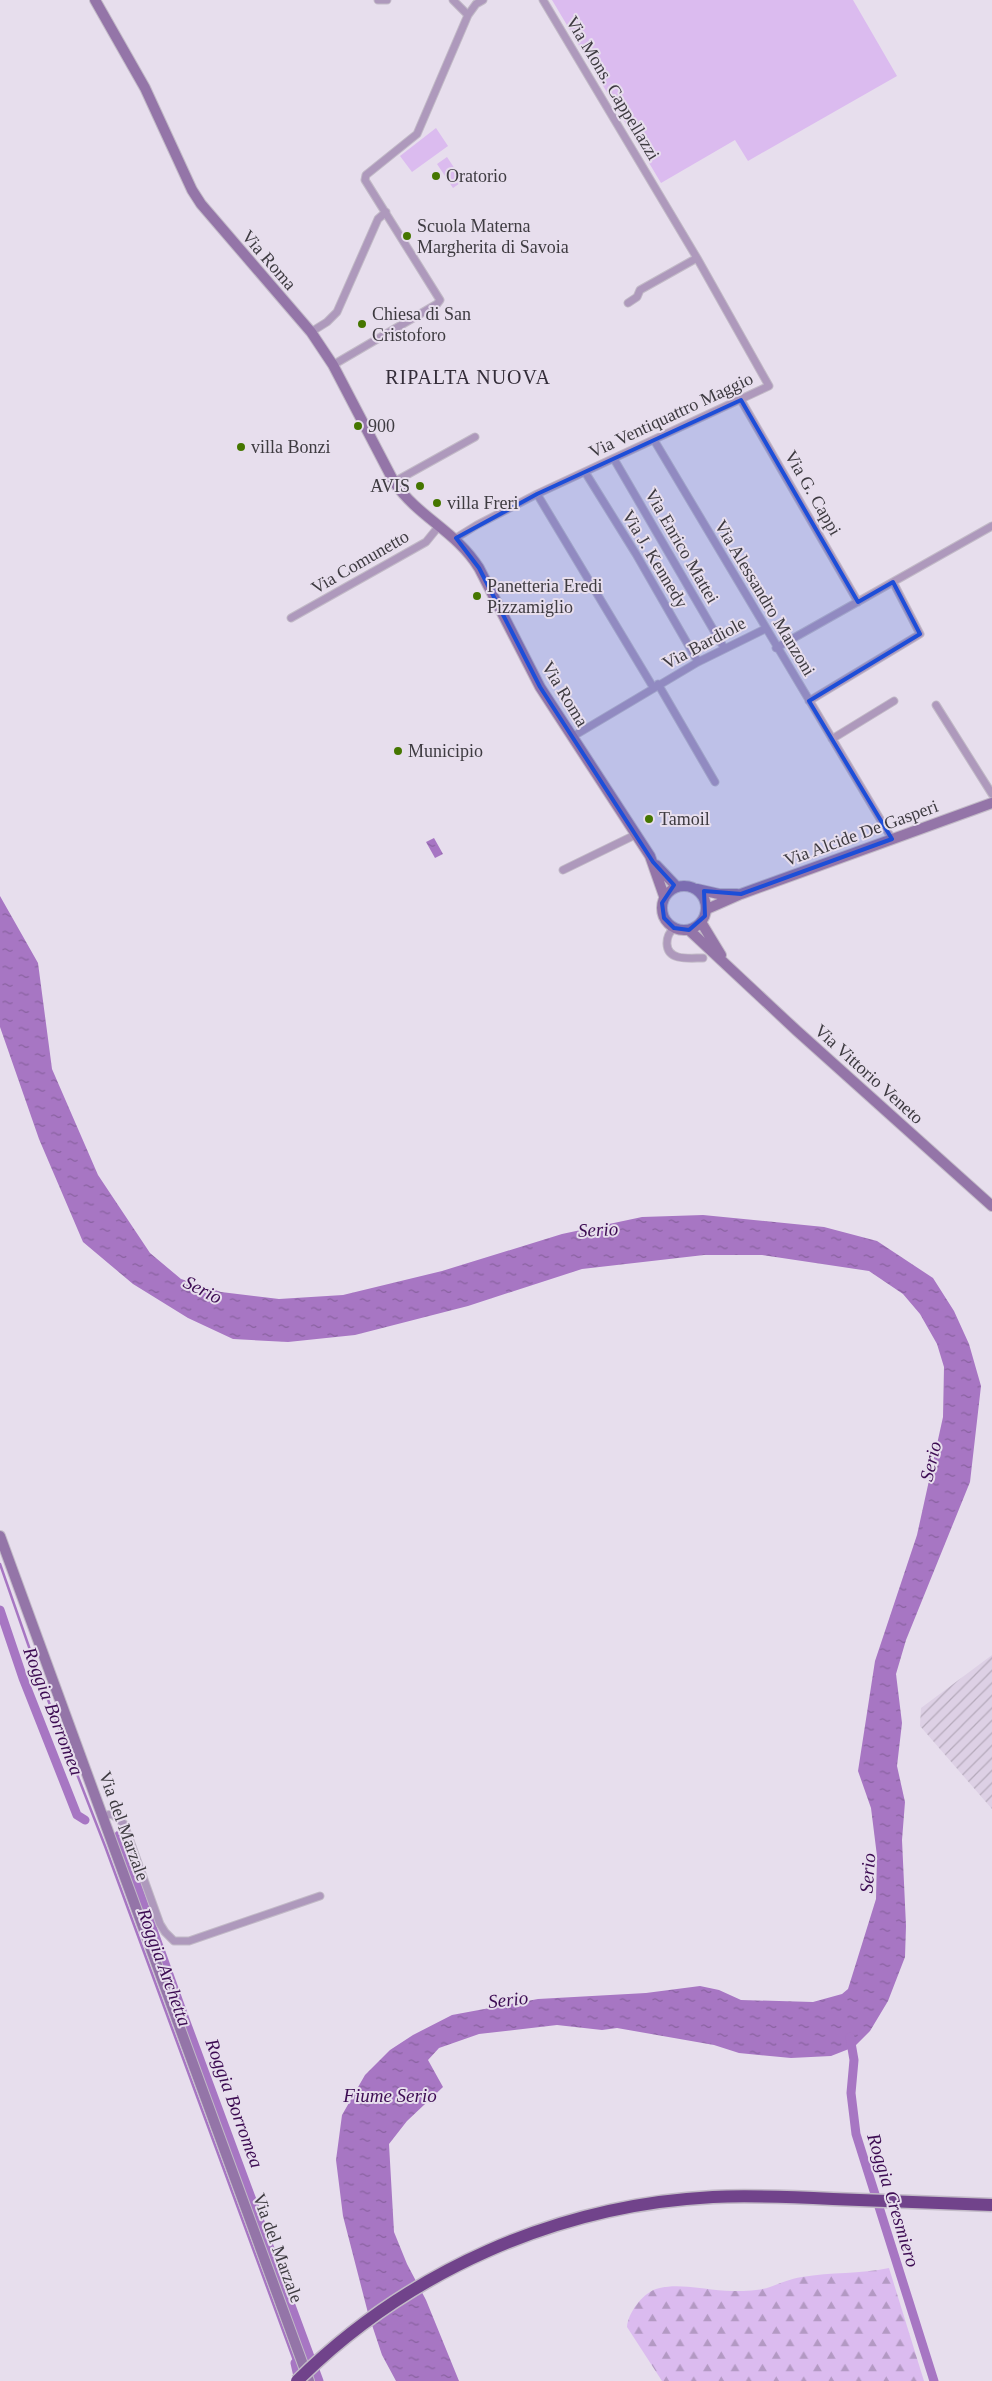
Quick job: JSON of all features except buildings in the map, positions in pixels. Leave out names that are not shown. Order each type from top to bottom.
[{"type":"highway","points":[[297,2381],[397,2298],[435,2276],[499,2245],[581,2218],[649,2204],[712,2197],[754,2196],[992,2206]]},
{"type":"main road","name":"Via Roma","points":[[95,0],[145,88],[192,190],[201,204],[311,332],[333,365],[403,496],[456,538],[468,550],[540,687],[654,862]]},
{"type":"main road","name":"Via Alcide De Gasperi","points":[[707,908],[992,803]]},
{"type":"main road","points":[[654,862],[676,886]]},
{"type":"main road","points":[[654,862],[664,896],[661,910],[668,924],[674,928],[689,930],[727,964]]},
{"type":"main road","points":[[664,896],[676,886],[690,886],[697,889],[702,895],[707,908],[701,922],[689,930]]},
{"type":"main road","name":"Via Alcide De Gasperi","points":[[697,889],[719,894],[741,894]]},
{"type":"main road","points":[[701,922],[727,964]]},
{"type":"main road","name":"Via Vittorio Veneto","points":[[727,964],[785,1020],[992,1206]]},
{"type":"main road","name":"Via del Marzale","points":[[0,1536],[309,2381]]},
{"type":"street","points":[[378,0],[387,0]]},
{"type":"street","points":[[453,0],[468,15]]},
{"type":"street","points":[[333,365],[437,304],[440,300],[365,180],[366,175],[417,134],[468,15],[476,4],[483,0]]},
{"type":"street","name":"Via Mons. Cappellazzi","points":[[543,0],[657,191]]},
{"type":"street","name":"Via Ventiquattro Maggio","points":[[456,538],[537,494],[769,386],[657,191]]},
{"type":"street","points":[[311,332],[327,322],[337,312],[378,219],[386,212]]},
{"type":"street","points":[[628,304],[637,297],[640,290],[697,258]]},
{"type":"street","name":"Via G. Cappi","points":[[741,400],[858,602]]},
{"type":"street","points":[[394,482],[476,437]]},
{"type":"street","name":"Via Alessandro Manzoni","points":[[654,440],[776,648],[892,839]]},
{"type":"street","name":"Via Enrico Mattei","points":[[614,459],[724,648]]},
{"type":"street","name":"Via J. Kennedy","points":[[585,472],[636,554],[698,662]]},
{"type":"street","points":[[537,494],[656,686]]},
{"type":"street","name":"Via Comunetto","points":[[291,618],[426,542],[439,526]]},
{"type":"street","points":[[776,648],[992,526]]},
{"type":"street","points":[[809,701],[920,634],[892,582]]},
{"type":"street","name":"Via Bardiole","points":[[572,737],[698,662],[765,629]]},
{"type":"street","name":"Via Bardiole","points":[[656,686],[715,782]]},
{"type":"street","points":[[832,739],[894,701]]},
{"type":"street","points":[[936,705],[992,794]]},
{"type":"street","points":[[563,870],[637,834]]},
{"type":"street","points":[[674,928],[667,935],[666,944],[671,952],[676,957],[703,958]]},
{"type":"street","points":[[103,1816],[112,1814],[124,1824],[160,1924],[174,1941],[190,1941],[320,1896]]},
{"type":"highlighted area","points":[[741,400],[858,602],[893,582],[920,634],[809,701],[892,839],[741,894],[704,891],[705,916],[689,930],[674,928],[664,918],[662,903],[674,885],[653,862],[540,687],[479,568],[456,538],[537,494]]},
{"type":"shaded area","points":[[992,1655],[992,1809],[920,1726],[921,1708]]},
{"type":"green space","points":[[552,0],[853,0],[897,76],[748,161],[735,140],[661,183]]},
{"type":"green space","points":[[436,128],[448,146],[412,172],[400,156]]},
{"type":"green space","points":[[447,157],[463,181],[453,188],[437,164]]},
{"type":"green space","points":[[889,2268],[924,2381],[662,2381],[627,2327],[633,2310],[646,2295],[656,2289],[674,2286],[723,2291],[751,2290],[766,2288],[802,2277]]},
{"type":"water","points":[[434,838],[443,854],[435,858],[426,842]]},
{"type":"water","name":"Fiume Serio","points":[[0,896],[38,963],[52,1069],[98,1175],[150,1253],[181,1279],[221,1292],[279,1299],[343,1295],[442,1271],[562,1234],[642,1217],[703,1215],[824,1227],[877,1241],[933,1278],[954,1311],[969,1344],[981,1386],[970,1482],[906,1640],[896,1674],[902,1723],[897,1766],[905,1802],[902,1840],[906,1926],[905,1957],[888,2001],[870,2031],[854,2047],[831,2056],[791,2058],[739,2053],[714,2045],[617,2028],[602,2030],[557,2025],[479,2034],[439,2048],[428,2060],[443,2087],[407,2121],[389,2144],[394,2232],[407,2264],[426,2300],[459,2381],[396,2381],[382,2355],[368,2313],[343,2216],[336,2160],[342,2115],[365,2075],[390,2050],[413,2035],[452,2015],[538,1999],[646,1993],[700,1986],[719,1990],[741,2000],[813,2002],[842,1994],[848,1989],[876,1899],[877,1856],[871,1808],[858,1771],[875,1661],[917,1535],[943,1417],[944,1367],[937,1344],[920,1314],[903,1294],[869,1271],[762,1255],[704,1255],[582,1269],[468,1306],[355,1335],[288,1342],[233,1339],[188,1318],[133,1284],[83,1242],[39,1139],[0,1027]]},
{"type":"waterway","name":"Roggia Archetta","points":[[0,1564],[43,1687],[105,1846],[295,2363]]},
{"type":"waterway","name":"Roggia Borromea","points":[[0,1610],[23,1678],[77,1815],[85,1820]]},
{"type":"waterway","name":"Roggia Borromea","points":[[119,1835],[319,2381]]},
{"type":"waterway","name":"Roggia Cresmiero","points":[[850,2037],[854,2060],[851,2093],[856,2134],[934,2381]]},
{"type":"waterway","name":"Roggia Archetta","points":[[295,2363],[299,2381]]},
{"type":"place","name":"Oratorio","points":[[436,176]]},
{"type":"place","name":"Scuola Materna Margherita di Savoia","points":[[407,236]]},
{"type":"place","name":"Chiesa di San Cristoforo","points":[[362,324]]},
{"type":"place","name":"900","points":[[358,426]]},
{"type":"place","name":"villa Bonzi","points":[[241,447]]},
{"type":"place","name":"AVIS","points":[[420,486]]},
{"type":"place","name":"villa Freri","points":[[437,503]]},
{"type":"place","name":"Panetteria Eredi Pizzamiglio","points":[[477,596]]},
{"type":"place","name":"Municipio","points":[[398,751]]},
{"type":"place","name":"Tamoil","points":[[649,819]]},
{"type":"district","name":"RIPALTA NUOVA","points":[[468,377]]},
{"type":"water label","name":"Serio","points":[[598,1229]]},
{"type":"water label","name":"Serio","points":[[203,1289]]},
{"type":"water label","name":"Serio","points":[[930,1461]]},
{"type":"water label","name":"Serio","points":[[867,1873]]},
{"type":"water label","name":"Serio","points":[[508,1999]]}]
